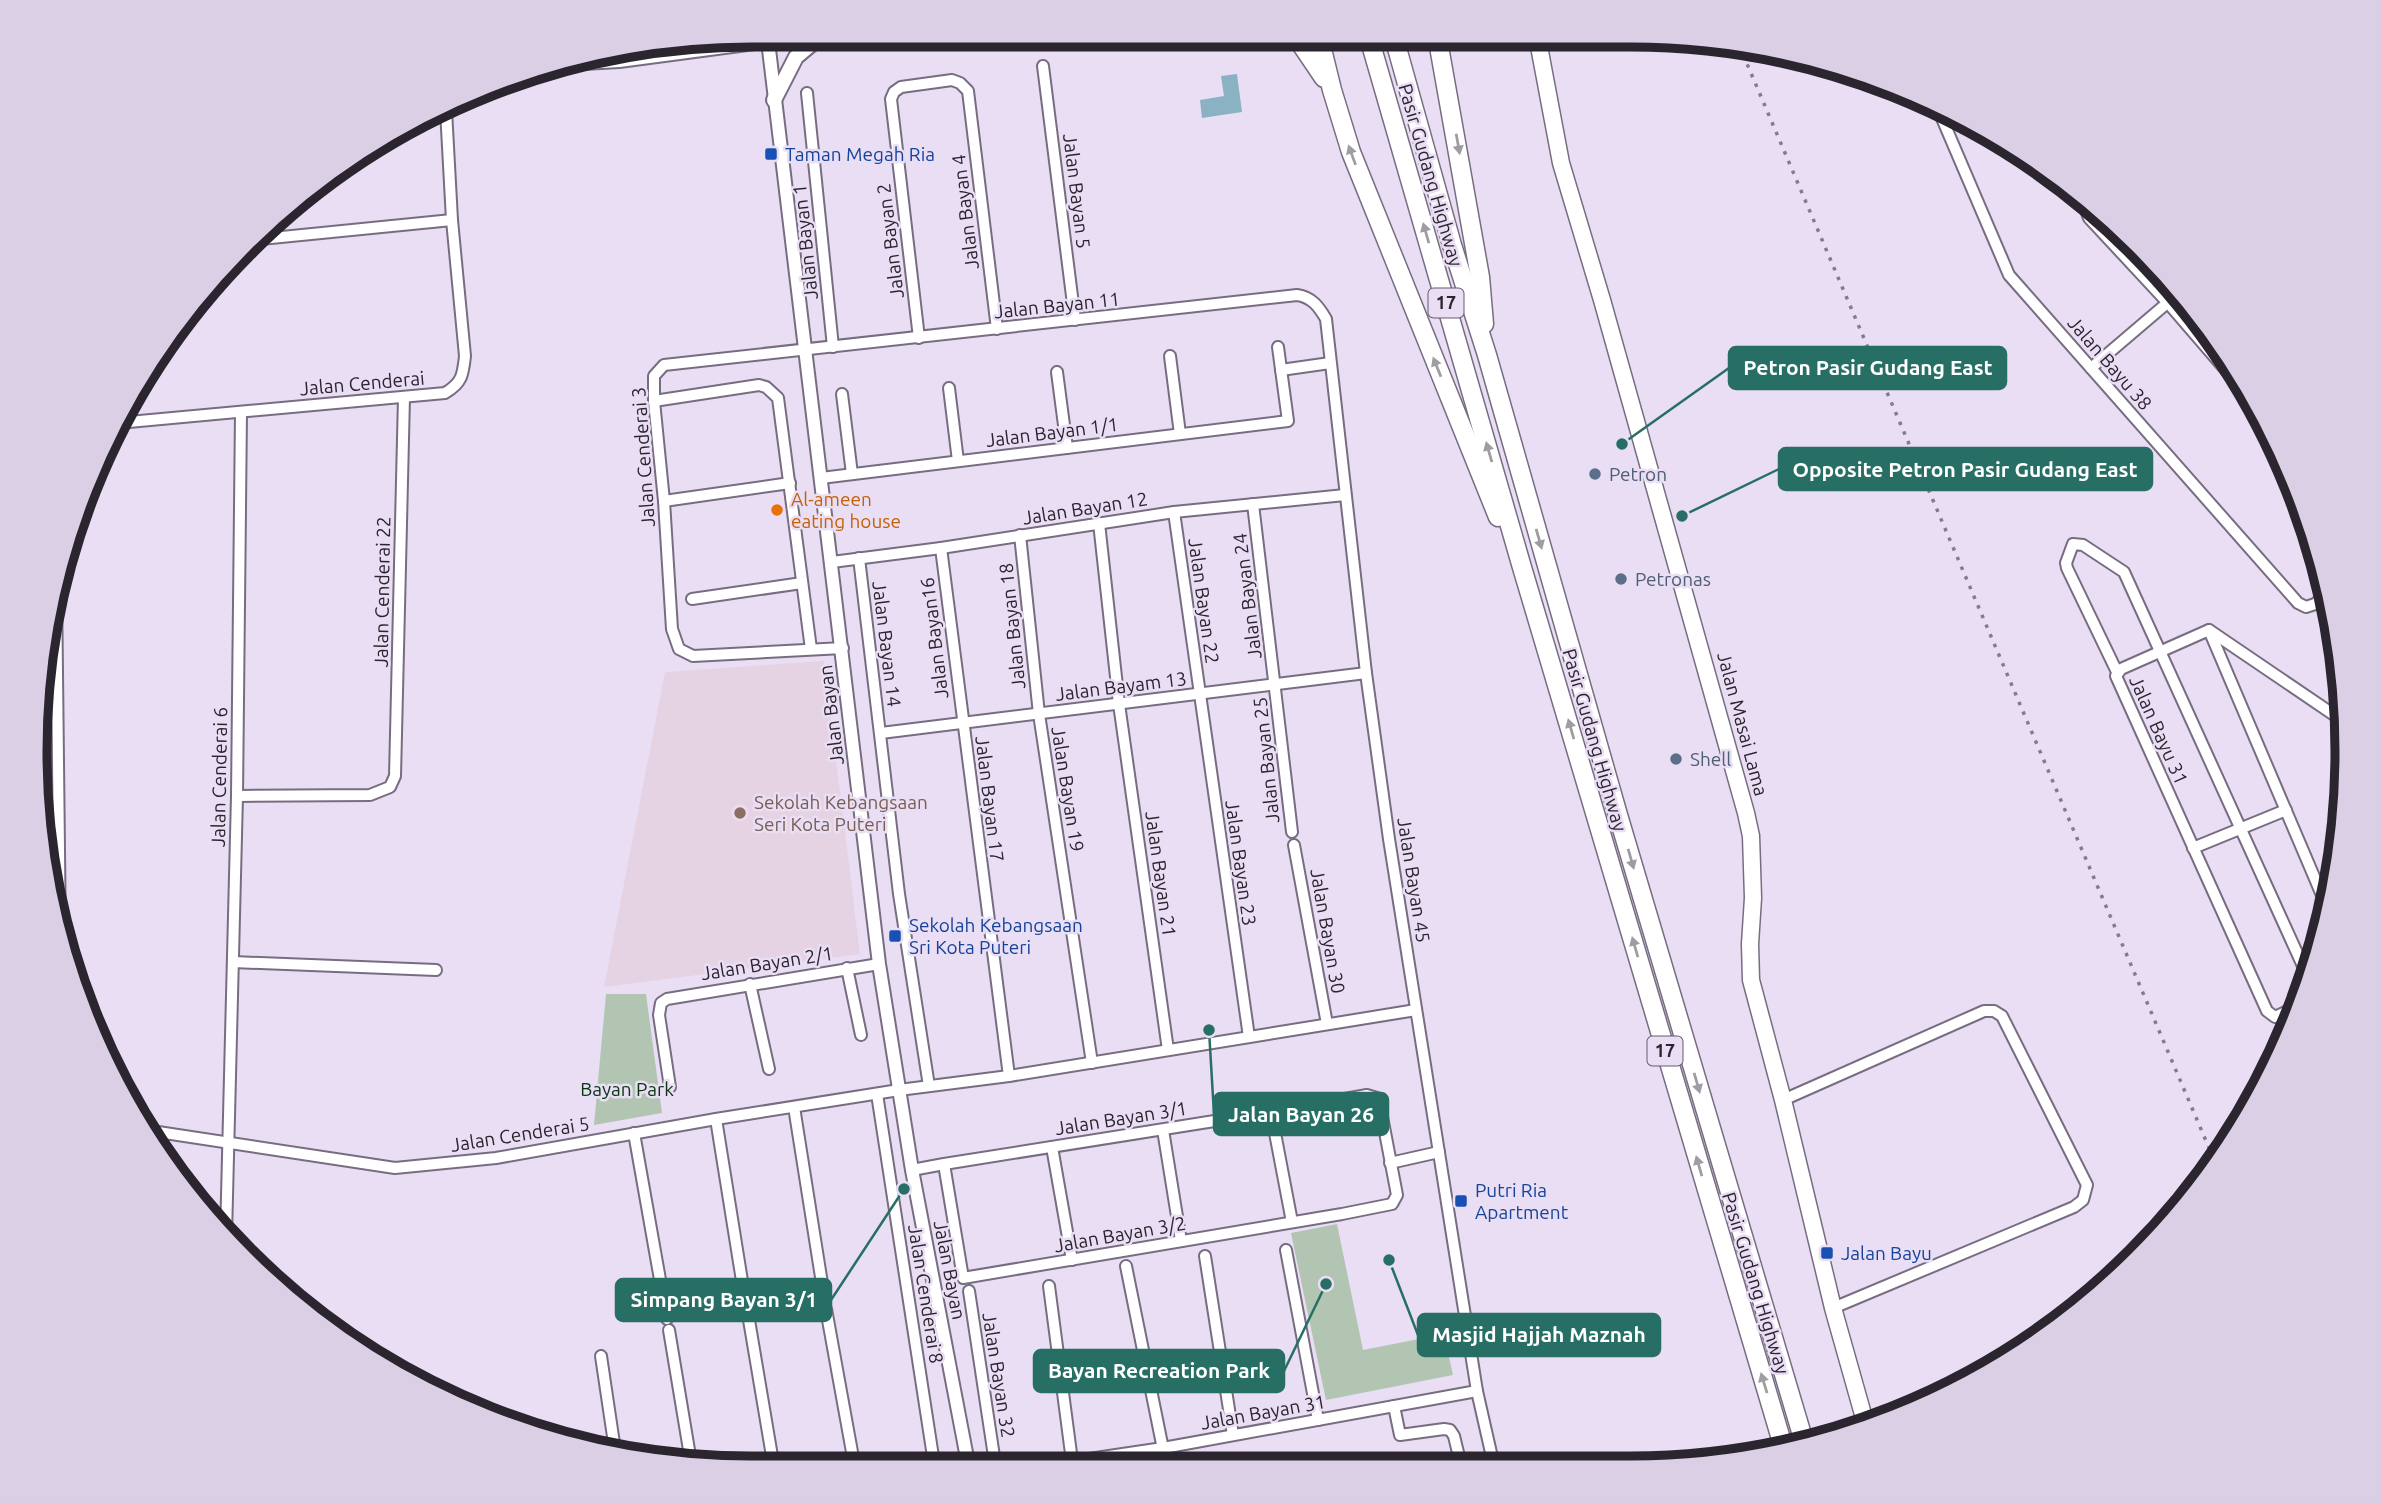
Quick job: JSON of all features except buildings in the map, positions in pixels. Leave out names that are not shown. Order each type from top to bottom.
[{"type":"highway","points":[[1303,47],[1332,90]]},
{"type":"highway","points":[[1321,47],[1332,90],[1361,177],[1494,508],[1521,564]]},
{"type":"highway","name":"Pasir Gudang Highway","points":[[1372,47],[1521,564],[1781,1439]]},
{"type":"highway","name":"Pasir Gudang Highway","points":[[1397,47],[1621,827],[1802,1434]]},
{"type":"highway","points":[[1439,47],[1480,277],[1487,355]]},
{"type":"highway","points":[[1446,47],[1446,77]]},
{"type":"main road","points":[[774,100],[796,57],[808,47]]},
{"type":"main road","name":"Jalan Masai Lama","points":[[1539,47],[1561,163],[1746,813],[1751,836],[1753,898],[1751,979],[1833,1308],[1863,1416]]},
{"type":"main road","points":[[622,60],[695,50]]},
{"type":"street","name":"Jalan Bayan","points":[[769,47],[879,964],[912,1170],[967,1456]]},
{"type":"street","name":"Jalan Bayan 5","points":[[1043,66],[1075,320]]},
{"type":"street","name":"Jalan Bayan 4","points":[[891,99],[894,92],[901,87],[952,80],[968,90],[997,329]]},
{"type":"street","name":"Jalan Bayan 1","points":[[807,93],[833,346]]},
{"type":"street","name":"Jalan Bayan 2","points":[[891,99],[919,338]]},
{"type":"street","name":"Jalan Cenderai","points":[[130,422],[445,393],[457,386],[463,373],[465,356],[452,220],[446,117]]},
{"type":"street","name":"Jalan Bayu 38","points":[[1943,120],[2009,275],[2298,603],[2306,607],[2318,601]]},
{"type":"street","points":[[2090,218],[2210,351]]},
{"type":"street","points":[[270,238],[452,220]]},
{"type":"street","name":"Jalan Bayan 11","points":[[806,350],[1297,295],[1312,300]]},
{"type":"street","name":"Jalan Bayan 45","points":[[1312,300],[1326,320],[1366,673],[1476,1391],[1492,1456]]},
{"type":"street","points":[[2091,368],[2171,300]]},
{"type":"street","points":[[1278,347],[1281,370],[1330,363]]},
{"type":"street","name":"Jalan Cenderai 3","points":[[806,350],[664,365],[654,376],[654,401],[664,501],[671,629],[679,649],[693,656],[811,649]]},
{"type":"street","points":[[1170,356],[1180,434]]},
{"type":"street","name":"Jalan Bayan 1/1","points":[[821,478],[1288,421],[1281,370]]},
{"type":"street","points":[[1057,372],[1067,448]]},
{"type":"street","points":[[654,401],[759,385],[774,392],[780,406],[811,649],[843,648]]},
{"type":"street","points":[[949,388],[958,461]]},
{"type":"street","points":[[842,394],[852,474]]},
{"type":"street","name":"Jalan Cenderai 22","points":[[237,796],[370,795],[390,787],[395,776],[404,397]]},
{"type":"street","name":"Jalan Cenderai 6","points":[[226,1220],[237,796],[241,412]]},
{"type":"street","points":[[664,501],[790,483]]},
{"type":"street","name":"Jalan Bayan 12","points":[[832,562],[1174,512],[1345,495]]},
{"type":"street","name":"Jalan Bayan 24","points":[[1254,504],[1275,684]]},
{"type":"street","name":"Jalan Bayan 22","points":[[1174,512],[1199,694]]},
{"type":"street","name":"Jalan Bayan 21","points":[[1099,523],[1119,704],[1168,1050]]},
{"type":"street","name":"Jalan Bayan 18","points":[[1020,535],[1039,714]]},
{"type":"street","points":[[2117,672],[2067,568],[2066,563],[2073,544],[2083,545],[2124,572],[2302,963]]},
{"type":"street","name":"Jalan Bayan16","points":[[941,548],[962,723]]},
{"type":"street","name":"Jalan Bayan 14","points":[[859,558],[899,894],[929,1086]]},
{"type":"street","points":[[692,599],[803,583]]},
{"type":"street","points":[[2210,630],[2333,714]]},
{"type":"street","points":[[2210,630],[2321,890]]},
{"type":"street","name":"Jalan Bayu 31","points":[[2210,630],[2117,672],[2117,681],[2267,1011],[2275,1017],[2284,1013]]},
{"type":"street","points":[[57,639],[59,879]]},
{"type":"street","name":"Jalan Bayam 13","points":[[881,733],[1366,673]]},
{"type":"street","name":"Jalan Bayan 25","points":[[1275,684],[1292,832]]},
{"type":"street","name":"Jalan Bayan 23","points":[[1199,694],[1249,1037]]},
{"type":"street","name":"Jalan Bayan 19","points":[[1039,714],[1092,1063]]},
{"type":"street","name":"Jalan Bayan 17","points":[[962,723],[1009,1076]]},
{"type":"street","points":[[2193,848],[2286,810]]},
{"type":"street","name":"Jalan Bayan 30","points":[[1294,845],[1327,1024]]},
{"type":"street","points":[[233,962],[436,970]]},
{"type":"street","name":"Jalan Bayan 2/1","points":[[670,1087],[659,1015],[662,1003],[673,996],[879,964]]},
{"type":"street","points":[[847,968],[861,1034]]},
{"type":"street","points":[[751,984],[769,1069]]},
{"type":"street","name":"Jalan Cenderai 5","points":[[159,1132],[395,1168],[496,1158],[716,1119],[899,1090],[1009,1076],[1416,1010]]},
{"type":"street","points":[[1783,1100],[1984,1011],[1994,1011],[2003,1016],[2087,1185],[2083,1200],[2074,1207],[1833,1308]]},
{"type":"street","name":"Jalan Cenderai 8","points":[[877,1094],[933,1456]]},
{"type":"street","name":"Jalan Bayan 3/1","points":[[912,1170],[1367,1094],[1377,1098],[1381,1106],[1390,1163]]},
{"type":"street","points":[[794,1107],[824,1296]]},
{"type":"street","points":[[1271,1112],[1292,1222]]},
{"type":"street","points":[[716,1119],[772,1456]]},
{"type":"street","points":[[1163,1130],[1181,1241]]},
{"type":"street","points":[[634,1133],[689,1453]]},
{"type":"street","points":[[1052,1147],[1072,1260]]},
{"type":"street","points":[[1390,1163],[1439,1152]]},
{"type":"street","name":"Jalan Bayan 3/2","points":[[944,1164],[963,1278],[1392,1204],[1396,1195],[1390,1163]]},
{"type":"street","points":[[1286,1251],[1318,1420]]},
{"type":"street","points":[[1205,1256],[1233,1436]]},
{"type":"street","points":[[1126,1266],[1164,1456]]},
{"type":"street","points":[[1049,1286],[1071,1456]]},
{"type":"street","name":"Jalan Bayan 32","points":[[969,1291],[994,1456]]},
{"type":"street","points":[[826,1309],[853,1456]]},
{"type":"street","points":[[601,1356],[614,1442]]},
{"type":"street","name":"Jalan Bayan 31","points":[[1107,1456],[1233,1436],[1476,1391]]},
{"type":"street","points":[[1394,1406],[1400,1436],[1444,1429],[1453,1432],[1459,1456]]},
{"type":"shaded area","name":"Sekolah Kebangsaan Seri Kota Puteri","points":[[824,661],[860,954],[604,987],[665,672]]},
{"type":"green space","name":"Bayan Park","points":[[606,994],[646,994],[662,1113],[594,1125]]},
{"type":"green space","points":[[1337,1224],[1363,1350],[1444,1334],[1453,1375],[1326,1400],[1291,1233]]},
{"type":"water","points":[[1237,74],[1242,112],[1202,118],[1200,100],[1224,96],[1221,76]]},
{"type":"railway","points":[[1744,57],[2210,1151]]},
{"type":"place","name":"Taman Megah Ria","points":[[771,154]]},
{"type":"place","name":"Petron Pasir Gudang East","points":[[1622,444]]},
{"type":"place","name":"Petron","points":[[1595,474]]},
{"type":"place","name":"Al-ameen eating house","points":[[777,510]]},
{"type":"place","name":"Opposite Petron Pasir Gudang East","points":[[1682,516]]},
{"type":"place","name":"Petronas","points":[[1621,579]]},
{"type":"place","name":"Shell","points":[[1676,759]]},
{"type":"place","name":"Sekolah Kebangsaan Seri Kota Puteri","points":[[740,813]]},
{"type":"place","name":"Sekolah Kebangsaan Sri Kota Puteri","points":[[895,936]]},
{"type":"place","name":"Jalan Bayan 26","points":[[1209,1030]]},
{"type":"place","name":"Simpang Bayan 3/1","points":[[904,1189]]},
{"type":"place","name":"Putri Ria Apartment","points":[[1461,1201]]},
{"type":"place","name":"Jalan Bayu","points":[[1827,1253]]},
{"type":"place","name":"Masjid Hajjah Maznah","points":[[1389,1260]]},
{"type":"place","name":"Bayan Recreation Park","points":[[1326,1284]]}]
